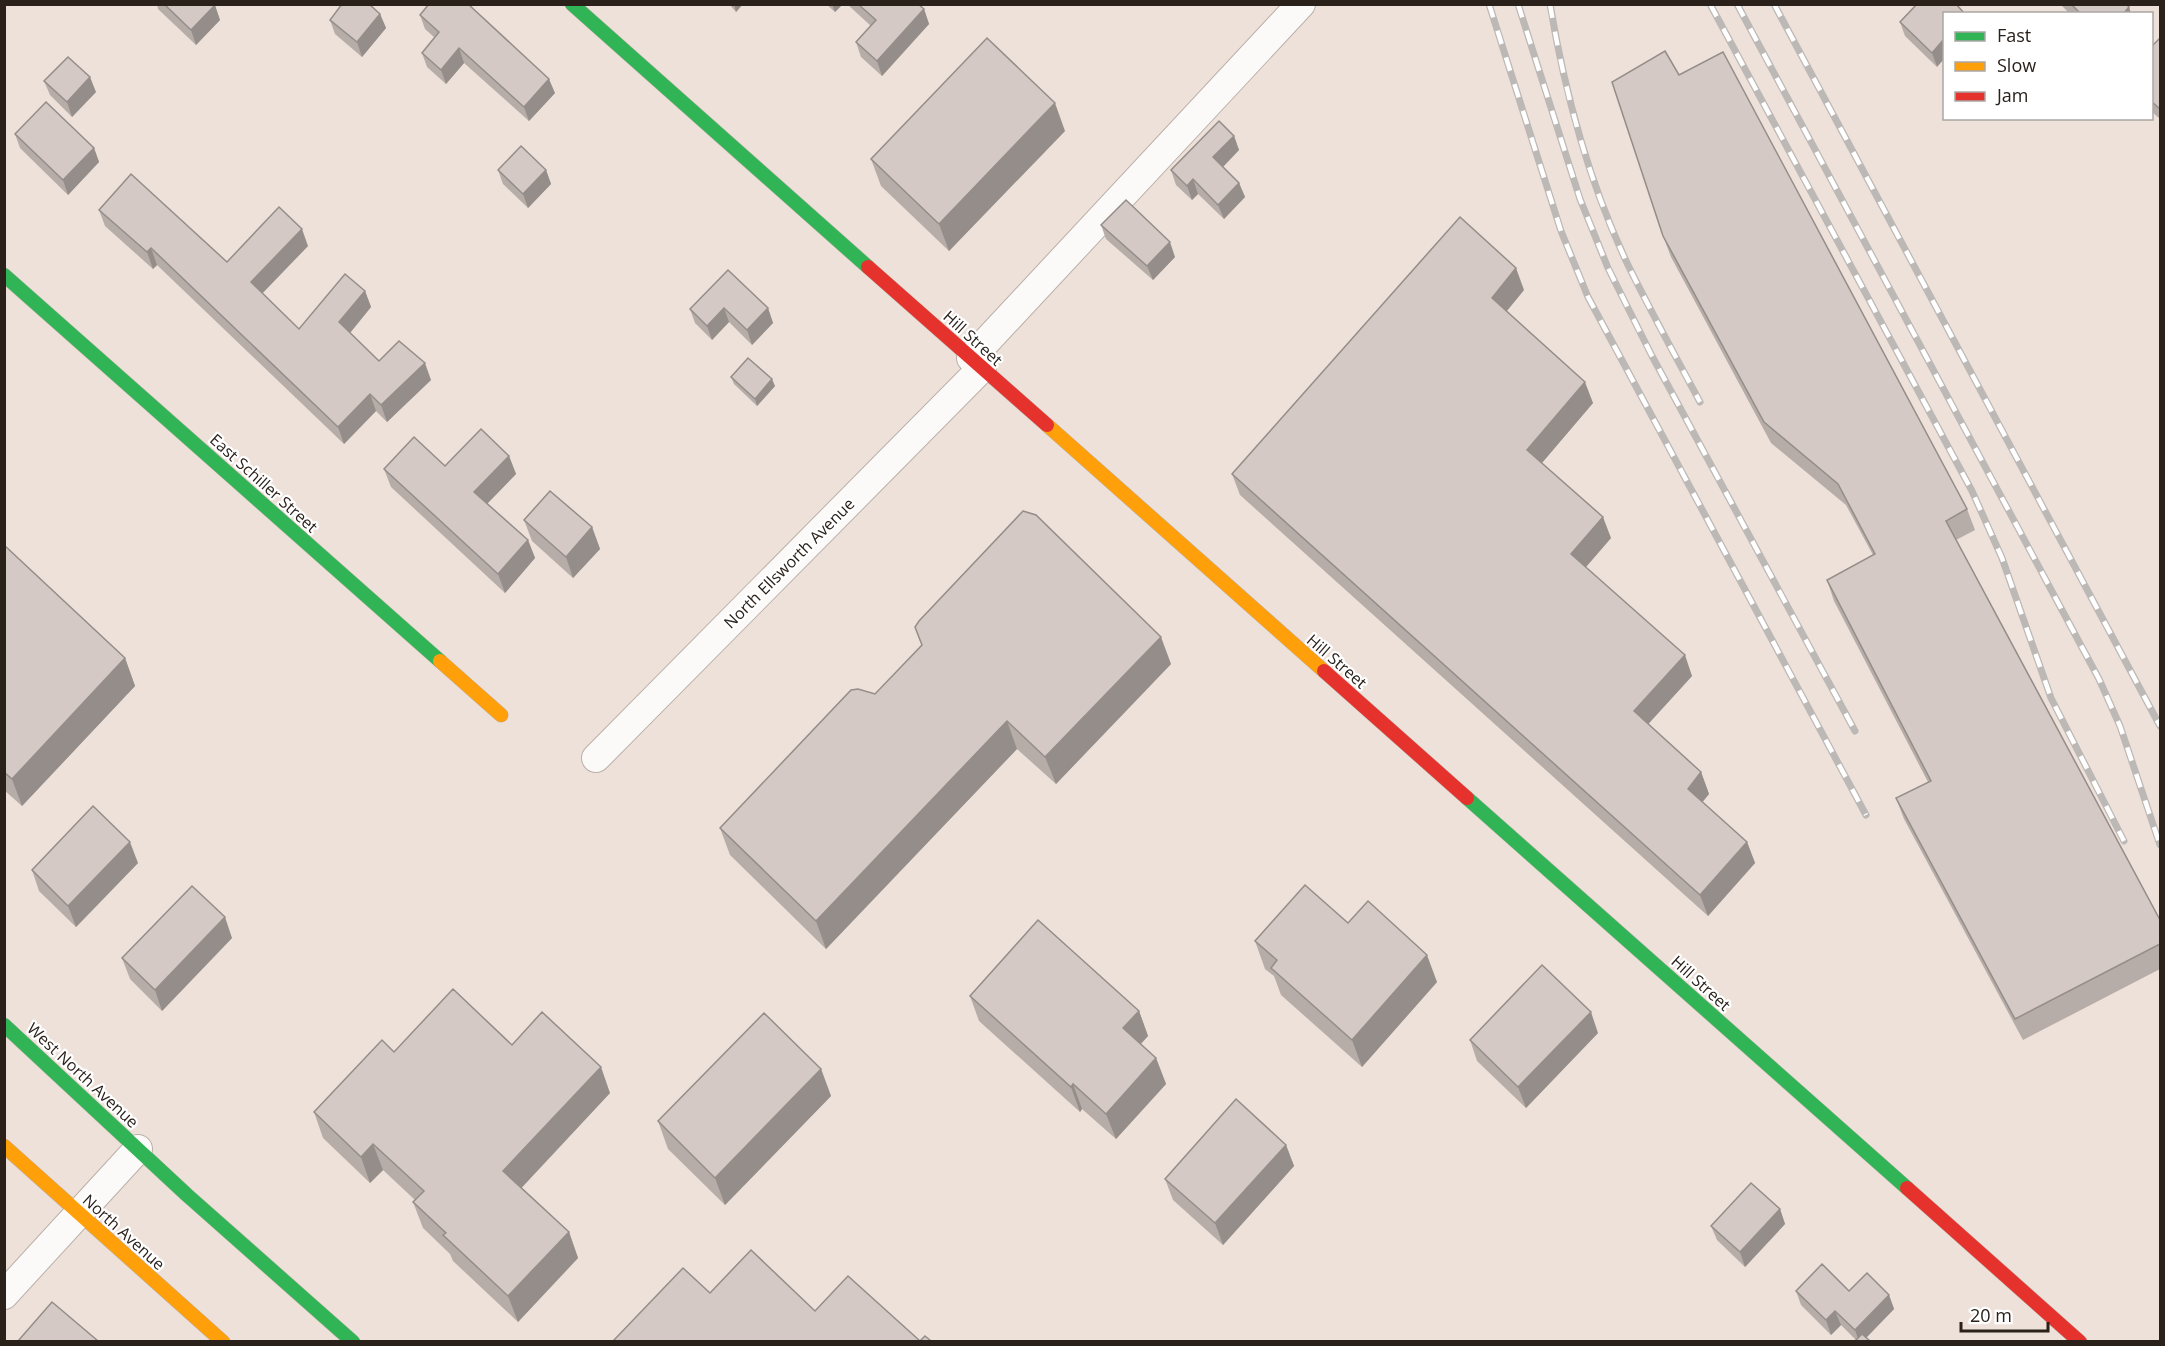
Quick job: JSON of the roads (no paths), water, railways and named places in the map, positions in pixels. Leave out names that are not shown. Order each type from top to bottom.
[{"type":"street","name":"Hill Street","points":[[572,4],[2080,1341]]},
{"type":"street","name":"North Ellsworth Avenue","points":[[596,758],[976,363],[1300,4]]},
{"type":"street","name":"East Schiller Street","points":[[4,275],[501,715]]},
{"type":"street","name":"West North Avenue","points":[[4,1025],[138,1149]]},
{"type":"street","name":"North Avenue","points":[[4,1146],[223,1341]]},
{"type":"street","points":[[4,1295],[138,1149],[353,1341]]},
{"type":"railway","points":[[1489,4],[1561,231],[1588,297],[1866,815]]},
{"type":"railway","points":[[1518,4],[1580,199],[1608,268],[1652,356],[1855,731]]},
{"type":"railway","points":[[1550,4],[1571,105],[1601,202],[1628,265],[1700,402]]},
{"type":"railway","points":[[1710,4],[1972,491],[2002,558],[2051,698],[2124,841]]},
{"type":"railway","points":[[1737,4],[2099,679],[2120,726],[2160,845]]},
{"type":"railway","points":[[1774,4],[2160,726]]}]
